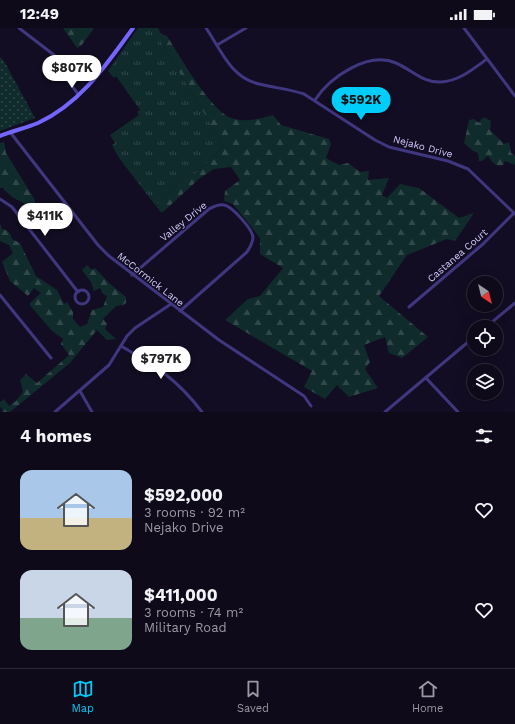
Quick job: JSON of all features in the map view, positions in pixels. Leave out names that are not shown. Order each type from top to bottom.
[{"type":"main road","points":[[0,136],[39,122],[65,106],[96,79],[133,28]]},
{"type":"street","points":[[19,28],[54,55],[67,79],[78,94]]},
{"type":"street","name":"Nejako Drive","points":[[206,28],[234,70],[248,81],[292,90],[315,100],[375,140],[389,147],[448,161],[468,169],[514,214]]},
{"type":"street","points":[[217,45],[246,28]]},
{"type":"street","points":[[464,28],[515,96]]},
{"type":"street","points":[[315,100],[322,89],[341,73],[372,61],[384,59],[397,64],[417,76],[430,81],[440,82],[452,81],[487,59]]},
{"type":"street","name":"McCormick Lane","points":[[10,132],[98,245],[132,275],[180,311],[231,348],[304,396],[311,406]]},
{"type":"street","points":[[0,199],[12,207],[78,292]]},
{"type":"street","name":"Valley Drive","points":[[132,275],[208,209],[224,205],[232,209],[253,236],[252,244],[247,252],[180,311]]},
{"type":"street","name":"Castanea Court","points":[[409,307],[483,244],[514,214]]},
{"type":"street","points":[[81,290],[87,292],[89,297],[86,302],[81,304],[76,300],[76,295],[78,292],[81,290]]},
{"type":"street","points":[[0,294],[51,358]]},
{"type":"street","points":[[494,320],[515,302]]},
{"type":"street","points":[[55,412],[109,365],[135,328],[171,304]]},
{"type":"street","points":[[385,412],[467,343]]},
{"type":"street","points":[[121,346],[178,383],[202,412]]},
{"type":"street","points":[[426,378],[458,412]]},
{"type":"street","points":[[80,390],[92,412]]},
{"type":"green space","points":[[63,28],[94,28],[81,46],[77,48]]},
{"type":"green space","points":[[138,28],[158,28],[161,34],[161,42],[224,146],[195,174],[184,178],[156,206],[119,158],[112,145],[115,143],[110,135],[139,115],[137,112],[140,110],[116,76],[114,78],[108,71]]},
{"type":"green space","points":[[161,34],[167,36],[196,82],[214,105],[231,118],[247,120],[273,115],[281,125],[329,139],[331,144],[326,158],[339,165],[348,163],[360,172],[369,171],[368,180],[389,178],[382,195],[387,198],[400,184],[419,188],[459,218],[474,213],[455,241],[447,239],[407,255],[379,296],[428,337],[402,358],[389,353],[385,337],[364,345],[370,362],[365,369],[378,388],[349,397],[337,385],[325,399],[304,387],[312,371],[225,320],[248,299],[260,296],[283,268],[260,254],[260,238],[233,204],[224,201],[225,191],[240,180],[231,167],[214,169],[200,178],[162,213],[156,206],[184,178],[195,174],[224,146],[161,42]]},
{"type":"green space","points":[[0,57],[4,61],[35,118],[0,131]]},
{"type":"green space","points":[[482,118],[486,118],[491,121],[490,130],[504,144],[509,142],[511,153],[515,156],[515,165],[505,161],[503,165],[496,165],[488,156],[482,161],[479,161],[478,153],[473,151],[464,143],[469,120],[474,119],[479,123]]},
{"type":"green space","points":[[4,142],[6,153],[35,200],[35,209],[12,197],[3,188],[0,188],[0,143]]},
{"type":"green space","points":[[0,223],[2,229],[9,232],[12,239],[20,243],[36,276],[57,290],[64,304],[67,302],[73,312],[73,319],[80,327],[87,324],[92,310],[103,307],[107,296],[103,294],[100,288],[94,291],[91,282],[82,270],[87,265],[92,270],[95,268],[109,283],[126,297],[126,303],[116,306],[103,319],[107,324],[105,329],[116,339],[107,340],[97,330],[70,363],[10,412],[1,412],[3,410],[0,407],[0,402],[4,399],[9,406],[16,401],[23,392],[20,380],[26,374],[37,383],[69,355],[61,344],[63,339],[52,331],[29,304],[41,293],[34,288],[28,296],[10,281],[2,262],[13,253],[9,245],[0,241]]}]
